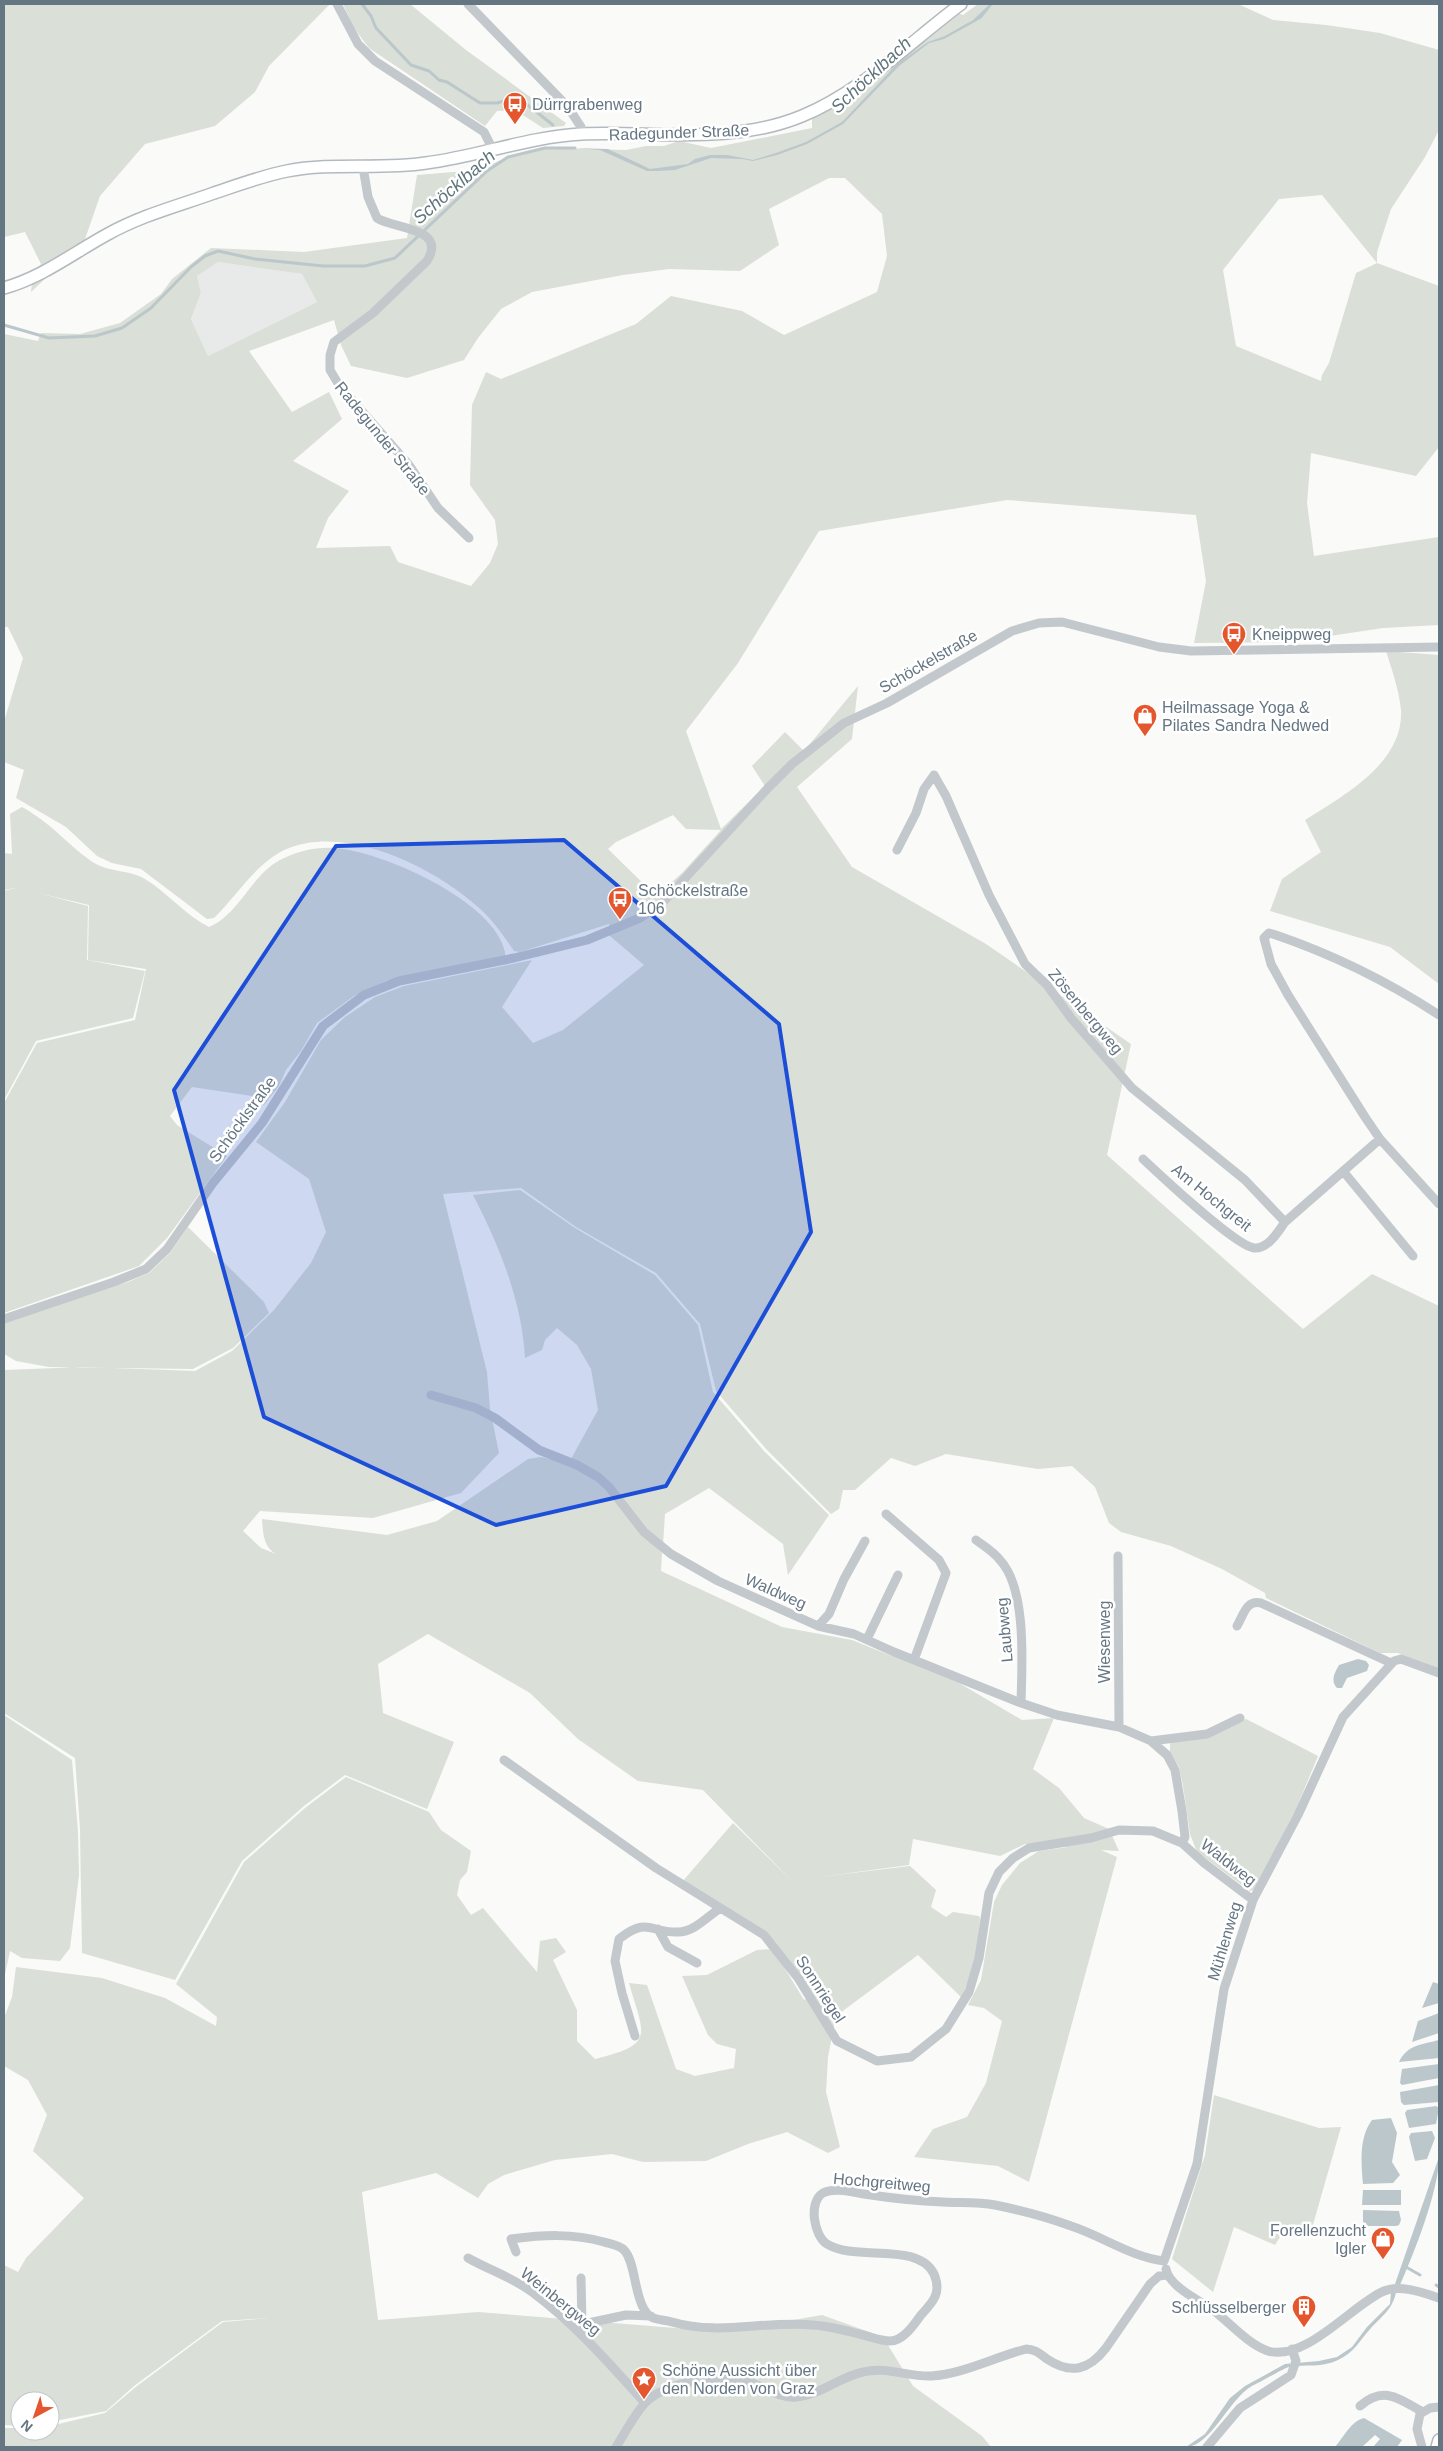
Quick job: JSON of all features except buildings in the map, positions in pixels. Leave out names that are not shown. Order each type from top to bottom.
[{"type":"main road","name":"Radegunder Straße","points":[[4,288],[27,281],[77,254],[108,234],[139,219],[230,187],[286,171],[326,167],[427,163],[531,140],[583,134],[723,133],[769,127],[802,116],[855,85],[961,4]]},
{"type":"main road","points":[[1437,2447],[1439,2440]]},
{"type":"street","points":[[337,4],[352,34],[366,53],[388,70],[484,132],[492,148]]},
{"type":"street","points":[[468,4],[568,107],[581,126],[583,134]]},
{"type":"street","name":"Radegunder Straße","points":[[363,167],[368,197],[377,218],[420,233],[431,245],[432,252],[427,261],[373,313],[334,342],[330,355],[330,370],[339,386],[409,465],[438,508],[469,538]]},
{"type":"street","name":"Schöckelstraße","points":[[514,958],[587,940],[640,918],[665,900],[792,764],[844,723],[887,703],[1012,632],[1039,623],[1062,622],[1159,647],[1191,651],[1439,648]]},
{"type":"street","name":"Zösenbergweg","points":[[897,850],[916,813],[924,789],[934,775],[946,796],[1008,936],[1025,964],[1047,985],[1071,1018],[1132,1088],[1244,1180],[1285,1222]]},
{"type":"street","points":[[1439,1015],[1397,987],[1350,964],[1273,934],[1269,933],[1264,938],[1272,964],[1293,1003],[1380,1139],[1439,1204]]},
{"type":"street","name":"Schöcklstraße","points":[[4,1319],[114,1282],[146,1269],[167,1249],[212,1183],[262,1123],[323,1026],[345,1008],[378,988],[399,981],[514,958]]},
{"type":"street","points":[[1285,1222],[1380,1139]]},
{"type":"street","name":"Am Hochgreit","points":[[1142,1159],[1202,1212],[1242,1243],[1253,1248],[1261,1247],[1274,1238],[1285,1222]]},
{"type":"street","points":[[1343,1171],[1413,1256]]},
{"type":"street","name":"Waldweg","points":[[431,1394],[476,1408],[495,1418],[539,1450],[577,1465],[598,1476],[609,1487],[644,1532],[670,1554],[718,1582],[818,1626],[854,1634],[1021,1702],[1057,1715],[1119,1727],[1151,1741],[1167,1755],[1175,1770],[1185,1837],[1182,1843],[1204,1863],[1253,1900]]},
{"type":"street","points":[[886,1514],[940,1560],[946,1573],[914,1660]]},
{"type":"street","name":"Laubweg","points":[[976,1540],[1000,1559],[1008,1571],[1016,1590],[1019,1604],[1022,1659],[1021,1702]]},
{"type":"street","points":[[818,1626],[829,1614],[844,1579],[865,1541]]},
{"type":"street","name":"Wiesenweg","points":[[1118,1556],[1119,1727]]},
{"type":"street","points":[[867,1639],[898,1575]]},
{"type":"street","points":[[1238,1626],[1249,1603],[1254,1601],[1261,1602],[1391,1663],[1401,1659],[1439,1673]]},
{"type":"street","name":"Mühlenweg","points":[[1164,2262],[1198,2164],[1224,1989],[1253,1900],[1298,1815],[1343,1717],[1391,1663]]},
{"type":"street","points":[[1151,1741],[1207,1734],[1240,1718]]},
{"type":"street","name":"Sonnriegel","points":[[504,1760],[656,1868],[719,1909],[764,1935],[798,1978],[837,2041],[877,2061],[911,2057],[946,2029],[969,1992],[979,1958],[989,1893],[999,1872],[1013,1858],[1029,1848],[1091,1838],[1119,1830],[1153,1831],[1182,1843]]},
{"type":"street","points":[[635,2036],[622,1993],[615,1960],[619,1939],[632,1928],[678,1932],[692,1928],[719,1909]]},
{"type":"street","points":[[658,1929],[668,1947],[697,1963]]},
{"type":"street","name":"Hochgreitweg","points":[[582,2325],[626,2315],[651,2316],[686,2326],[711,2329],[809,2324],[887,2341],[898,2339],[916,2322],[938,2294],[933,2273],[929,2266],[918,2259],[892,2254],[843,2251],[824,2242],[818,2235],[815,2203],[820,2195],[832,2190],[905,2201],[993,2205],[1072,2226],[1145,2257],[1164,2262]]},
{"type":"street","points":[[516,2252],[510,2239],[550,2234],[589,2238],[623,2249],[629,2260],[639,2297],[646,2312],[651,2316]]},
{"type":"street","name":"Weinbergweg","points":[[468,2258],[506,2275],[533,2293],[582,2335],[645,2403]]},
{"type":"street","points":[[1164,2262],[1167,2275],[1184,2290],[1263,2348],[1274,2352],[1292,2348],[1330,2329],[1385,2290],[1405,2289],[1439,2298]]},
{"type":"street","points":[[616,2447],[645,2403],[668,2390],[703,2379],[720,2377],[746,2381],[794,2398],[816,2394],[862,2372],[879,2370],[919,2376],[942,2375],[1026,2349],[1034,2350],[1063,2368],[1087,2366],[1099,2357],[1106,2348],[1150,2284],[1159,2276],[1167,2275]]},
{"type":"street","points":[[581,2278],[582,2335]]},
{"type":"street","points":[[1207,2447],[1240,2408],[1287,2378],[1295,2365],[1292,2348]]},
{"type":"street","points":[[1360,2406],[1370,2398],[1389,2395],[1423,2412]]},
{"type":"street","points":[[1422,2447],[1417,2429],[1420,2414],[1430,2408],[1439,2407]]},
{"type":"highlighted area","points":[[564,840],[779,1024],[811,1232],[666,1486],[496,1525],[264,1417],[174,1090],[336,846]]},
{"type":"shaded area","points":[[4,4],[330,4],[269,66],[255,92],[215,126],[145,144],[100,196],[84,242],[31,292],[33,273],[41,264],[25,232],[4,237]]},
{"type":"shaded area","points":[[343,4],[410,4],[466,50],[566,123],[564,126],[543,128],[515,110],[497,111],[485,126],[369,48],[354,28]]},
{"type":"shaded area","points":[[978,4],[990,4],[980,16],[969,22],[982,18],[993,4],[1238,4],[1273,20],[1380,33],[1439,50],[1439,130],[1425,157],[1391,209],[1377,252],[1377,263],[1439,286],[1439,447],[1416,476],[1311,453],[1307,503],[1314,556],[1439,537],[1439,625],[1383,628],[1290,642],[1194,643],[1206,581],[1196,515],[1007,500],[819,531],[738,663],[686,731],[721,829],[765,786],[752,766],[785,732],[804,751],[858,686],[852,739],[797,787],[852,867],[986,944],[1131,1044],[1107,1155],[1303,1329],[1372,1274],[1439,1306],[1439,1669],[1398,1653],[1380,1653],[1266,1598],[1265,1593],[1222,1569],[1171,1546],[1121,1532],[1109,1523],[1095,1487],[1072,1466],[1038,1469],[946,1454],[915,1466],[891,1458],[855,1490],[843,1490],[839,1509],[831,1514],[767,1450],[716,1391],[700,1324],[656,1273],[576,1227],[521,1188],[443,1194],[487,1372],[490,1409],[499,1453],[461,1493],[373,1518],[260,1511],[243,1531],[261,1548],[276,1554],[266,1543],[262,1519],[387,1535],[437,1521],[528,1459],[541,1457],[560,1461],[598,1480],[662,1553],[661,1571],[782,1627],[852,1640],[959,1683],[1022,1720],[1054,1718],[1033,1769],[1059,1788],[1084,1818],[1109,1829],[1119,1851],[1101,1850],[1117,1857],[1029,2182],[998,2166],[914,2157],[933,2129],[967,2117],[986,2083],[1002,2021],[984,2008],[968,2005],[981,1980],[994,1902],[1002,1885],[1020,1863],[1039,1851],[1068,1847],[1025,1844],[1000,1856],[913,1839],[909,1865],[819,1877],[910,1866],[936,1890],[931,1907],[946,1917],[953,1912],[979,1916],[976,1956],[962,1998],[918,1955],[836,2016],[828,2057],[826,2092],[840,2147],[828,2153],[787,2132],[748,2144],[706,2161],[643,2162],[612,2154],[555,2160],[504,2175],[488,2184],[478,2198],[436,2173],[362,2192],[378,2320],[478,2312],[725,2332],[822,2315],[883,2337],[913,2386],[982,2436],[991,2447],[4,2447],[4,2428],[10,2428],[10,2441],[60,2441],[60,2424],[105,2413],[137,2386],[223,2322],[269,2318],[222,2321],[134,2386],[106,2411],[60,2420],[60,2391],[10,2391],[10,2425],[4,2425],[4,2265],[18,2272],[26,2258],[84,2198],[33,2151],[47,2115],[28,2080],[4,2066],[4,2018],[12,1997],[16,1967],[102,1978],[165,1998],[216,2026],[217,2017],[176,1984],[244,1862],[305,1808],[346,1777],[429,1812],[441,1830],[471,1851],[467,1872],[460,1880],[457,1895],[471,1915],[483,1908],[537,1972],[540,1941],[556,1938],[566,1952],[553,1960],[577,2010],[577,2041],[595,2059],[615,2054],[637,2042],[641,2026],[629,1983],[647,1985],[676,2069],[695,2076],[734,2068],[736,2049],[717,2044],[708,2035],[682,1976],[707,1975],[757,1950],[773,1949],[804,2000],[811,1996],[776,1943],[765,1932],[682,1882],[733,1823],[791,1880],[703,1790],[638,1781],[578,1739],[530,1693],[428,1634],[378,1664],[383,1713],[454,1742],[427,1809],[345,1775],[304,1806],[242,1861],[175,1980],[82,1953],[80,1829],[75,1758],[4,1713],[4,1370],[84,1367],[195,1371],[232,1351],[274,1310],[311,1263],[326,1232],[309,1179],[256,1142],[285,1102],[321,1040],[345,1017],[375,997],[404,986],[532,960],[502,1007],[533,1043],[563,1030],[644,965],[610,936],[609,924],[520,952],[514,951],[483,912],[438,878],[389,854],[363,846],[338,842],[313,842],[289,848],[278,854],[267,861],[248,879],[214,918],[207,919],[141,869],[112,863],[97,856],[66,827],[16,798],[24,770],[4,762],[4,722],[23,658],[8,627],[4,627],[4,334],[38,341],[41,333],[80,334],[120,323],[161,294],[172,279],[211,248],[304,252],[407,238],[417,175],[478,170],[508,157],[545,148],[626,150],[646,146],[664,146],[679,141],[711,148],[812,128],[812,117],[958,13],[963,15]],"holes":[[[829,178],[845,178],[882,214],[887,256],[877,292],[784,335],[742,311],[671,296],[636,324],[501,379],[486,372],[472,405],[470,485],[495,520],[498,544],[490,563],[471,586],[398,562],[390,546],[316,548],[328,518],[349,491],[293,461],[342,419],[329,392],[292,412],[249,351],[334,320],[341,345],[351,366],[407,378],[464,360],[478,338],[501,309],[532,292],[623,275],[669,269],[740,271],[779,245],[769,209]],[[1322,195],[1377,263],[1356,273],[1329,363],[1322,375],[1321,381],[1236,346],[1223,270],[1279,199]],[[218,262],[302,274],[317,302],[208,356],[191,319],[201,293],[197,276]],[[673,815],[686,829],[721,830],[682,873],[656,896],[608,849],[616,842]]]},
{"type":"shaded area","name":"Schöcklbach","points":[[990,4],[993,4],[982,18],[944,39],[929,43],[899,66],[843,124],[807,144],[777,155],[753,161],[711,158],[675,170],[647,171],[600,150],[572,148],[608,149],[650,169],[688,164],[695,159],[710,155],[727,155],[753,160],[776,153],[806,142],[842,122],[898,63],[928,42],[945,36],[973,20]]},
{"type":"shaded area","points":[[218,262],[302,274],[317,302],[208,356],[191,319],[201,293],[197,276]]},
{"type":"shaded area","points":[[1386,651],[1439,655],[1439,984],[1390,947],[1270,911],[1282,879],[1321,852],[1305,820],[1353,789],[1382,762],[1393,746],[1399,729],[1401,710],[1397,688]]},
{"type":"shaded area","points":[[22,807],[50,826],[91,861],[104,867],[145,879],[209,927],[220,921],[230,912],[273,864],[302,851],[333,848],[353,851],[405,868],[459,897],[481,915],[497,933],[505,956],[386,981],[354,996],[317,1023],[301,1051],[286,1070],[279,1086],[264,1105],[252,1096],[192,1087],[170,1116],[177,1125],[227,1156],[167,1238],[139,1266],[4,1313],[4,1103],[37,1043],[135,1020],[146,969],[88,960],[89,905],[38,893],[88,906],[87,960],[145,971],[133,1018],[36,1041],[4,1100],[4,891],[15,888],[4,890],[4,853],[12,854],[10,814]]},
{"type":"shaded area","points":[[520,1190],[575,1228],[655,1275],[698,1325],[713,1392],[764,1451],[829,1515],[788,1575],[783,1544],[709,1488],[665,1514],[663,1545],[639,1524],[624,1503],[571,1459],[598,1410],[591,1369],[577,1345],[557,1328],[545,1340],[542,1350],[525,1358],[519,1316],[508,1274],[492,1234],[473,1195]]},
{"type":"shaded area","points":[[188,1227],[264,1302],[269,1313],[233,1348],[193,1369],[49,1367],[16,1361],[4,1354],[4,1323],[128,1282],[149,1273],[170,1253]]},
{"type":"shaded area","points":[[1358,1659],[1366,1661],[1369,1665],[1367,1671],[1347,1678],[1342,1688],[1337,1688],[1334,1679],[1339,1665]]},
{"type":"shaded area","points":[[4,1715],[72,1760],[78,1832],[79,1875],[70,1948],[60,1961],[22,1958],[10,1951],[4,1979]]},
{"type":"shaded area","points":[[1246,1719],[1318,1756],[1296,1809],[1254,1890],[1250,1891],[1197,1852],[1190,1834],[1179,1767],[1170,1753],[1170,1741],[1207,1738]]},
{"type":"shaded area","points":[[1433,1982],[1439,1984],[1439,2003],[1422,2008]]},
{"type":"shaded area","points":[[1439,2013],[1439,2033],[1412,2042],[1418,2021]]},
{"type":"shaded area","points":[[1439,2040],[1439,2058],[1399,2062],[1411,2048]]},
{"type":"shaded area","points":[[1439,2064],[1439,2078],[1402,2085],[1400,2083],[1402,2069]]},
{"type":"shaded area","points":[[1439,2085],[1439,2102],[1404,2105],[1401,2102],[1400,2092]]},
{"type":"shaded area","points":[[1214,2095],[1319,2128],[1341,2127],[1310,2235],[1287,2226],[1275,2245],[1234,2227],[1213,2292],[1172,2259],[1205,2155]]},
{"type":"shaded area","points":[[1436,2106],[1439,2108],[1436,2124],[1409,2128],[1405,2113],[1407,2110]]},
{"type":"shaded area","points":[[1391,2118],[1397,2133],[1392,2162],[1400,2175],[1393,2183],[1363,2184],[1362,2150],[1365,2134],[1372,2120]]},
{"type":"shaded area","points":[[1432,2131],[1435,2138],[1427,2159],[1415,2161],[1409,2137],[1411,2133]]},
{"type":"shaded area","points":[[1439,2157],[1435,2187],[1425,2222],[1400,2285],[1395,2284]]},
{"type":"shaded area","points":[[1363,2190],[1401,2190],[1401,2205],[1362,2205]]},
{"type":"shaded area","points":[[1363,2210],[1399,2211],[1401,2220],[1399,2225],[1396,2226],[1366,2226],[1363,2222]]},
{"type":"shaded area","points":[[1391,2292],[1396,2292],[1390,2308],[1348,2354],[1326,2364],[1287,2368],[1252,2386],[1235,2401],[1203,2439],[1195,2445],[1186,2447],[1205,2434],[1230,2398],[1245,2386],[1285,2364],[1319,2361],[1337,2357],[1352,2347],[1367,2327],[1390,2304]]},
{"type":"shaded area","points":[[1364,2418],[1402,2440],[1397,2447],[1373,2447],[1380,2439],[1375,2435],[1362,2447],[1335,2447],[1351,2426]]},
{"type":"waterway","points":[[362,4],[371,16],[376,28],[411,65],[429,71],[439,80],[447,82],[480,103],[497,103],[511,99],[525,103],[553,125]]},
{"type":"waterway","name":"Schöcklbach","points":[[4,325],[49,338],[95,336],[122,328],[151,308],[191,267],[205,256],[218,251],[255,259],[323,266],[365,266],[395,258],[487,171],[508,157],[545,148],[575,148]]},
{"type":"waterway","points":[[1406,2267],[1420,2275]]},
{"type":"place","name":"Dürrgrabenweg","points":[[515,125]]},
{"type":"place","name":"Kneippweg","points":[[1234,655]]},
{"type":"place","name":"Heilmassage Yoga & Pilates Sandra Nedwed","points":[[1145,737]]},
{"type":"place","name":"Schöckelstraße 106","points":[[620,920]]},
{"type":"place","name":"Forellenzucht Igler","points":[[1383,2260]]},
{"type":"place","name":"Schlüsselberger","points":[[1304,2328]]},
{"type":"place","name":"Schöne Aussicht über den Norden von Graz","points":[[644,2400]]}]
